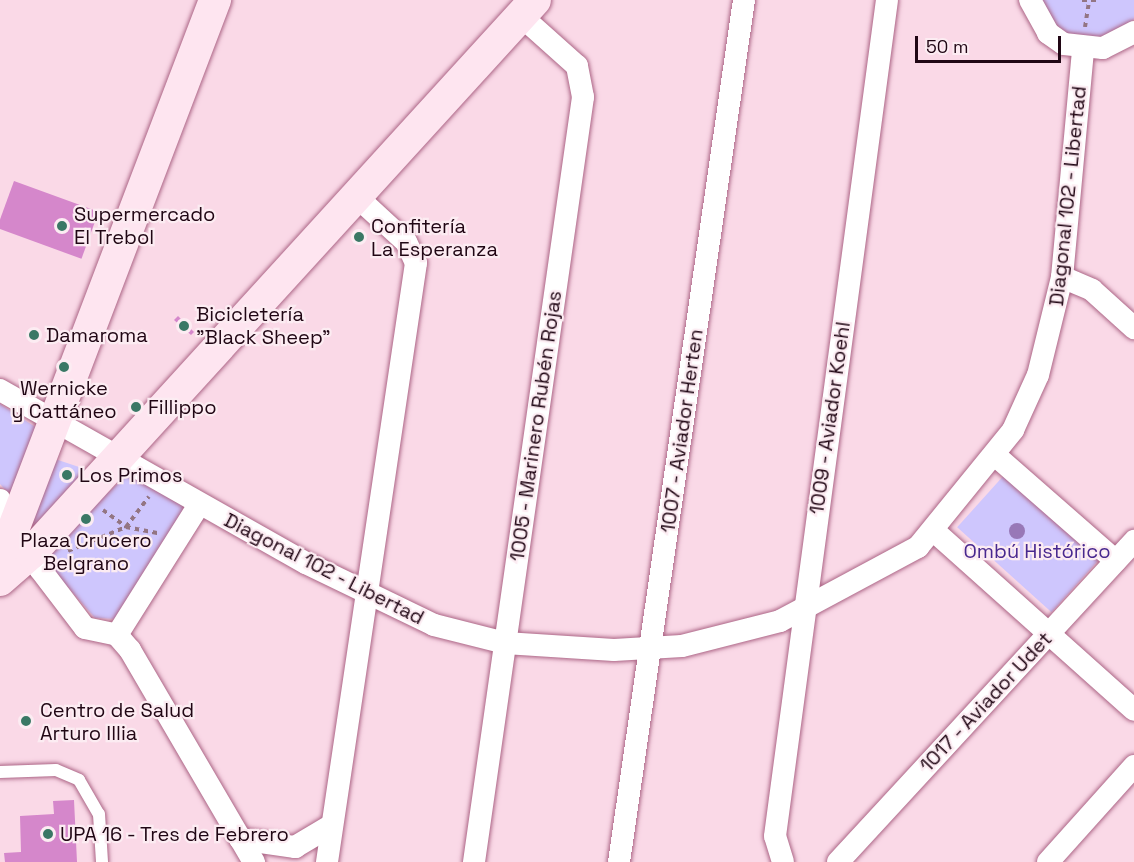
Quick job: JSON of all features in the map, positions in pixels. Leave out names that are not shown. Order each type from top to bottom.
[{"type":"street","points":[[0,564],[8,512],[55,424],[215,0]]},
{"type":"street","name":"1007 - Aviador Herten","points":[[619,862],[744,0]]},
{"type":"street","name":"1009 - Aviador Koehl","points":[[783,862],[775,836],[887,0]]},
{"type":"street","points":[[1030,0],[1048,33],[1083,49],[1102,48],[1134,32]]},
{"type":"street","points":[[0,580],[35,561],[83,495],[115,457],[357,197],[528,8]]},
{"type":"street","name":"1005 - Marinero Rubén Rojas","points":[[474,862],[583,82],[577,66],[528,8]]},
{"type":"street","name":"Diagonal 102 - Libertad","points":[[0,390],[55,424],[199,505],[367,596],[434,625],[505,643],[650,649],[712,640],[804,611],[918,548],[996,456],[1038,375],[1062,277],[1083,49]]},
{"type":"street","points":[[327,862],[416,263],[406,242],[357,197]]},
{"type":"street","points":[[1062,277],[1092,290],[1134,328]]},
{"type":"street","points":[[996,456],[1116,561]]},
{"type":"street","points":[[117,635],[199,505]]},
{"type":"street","points":[[8,512],[35,561],[85,628],[117,635],[254,862]]},
{"type":"street","points":[[934,531],[1134,710]]},
{"type":"street","name":"1017 - Aviador Udet","points":[[838,862],[1134,541]]},
{"type":"street","points":[[1048,862],[1134,766]]},
{"type":"street","points":[[240,839],[295,847],[332,825]]},
{"type":"lane","points":[[0,772],[56,770],[79,780],[99,814],[102,862]]},
{"type":"path","points":[[1082,0],[1099,0]]},
{"type":"path","points":[[35,561],[45,561],[126,527],[160,482]]},
{"type":"path","points":[[83,495],[126,527],[180,536]]},
{"type":"green space","points":[[1038,0],[1134,0],[1134,19],[1117,35],[1084,41],[1053,27]]},
{"type":"green space","points":[[0,404],[43,432],[15,492],[9,494],[0,484]]},
{"type":"green space","points":[[55,459],[85,469],[87,475],[34,531],[28,525]]},
{"type":"green space","name":"Ombú Histórico","points":[[1006,473],[1100,558],[1052,612],[957,527]]},
{"type":"green space","points":[[127,475],[186,504],[118,619],[95,618],[45,561],[46,551]]},
{"type":"building","points":[[14,181],[99,212],[81,259],[0,229],[0,219]]},
{"type":"building","name":"Bicicletería \"Black Sheep\"","points":[[178,316],[194,332],[191,335],[174,320]]},
{"type":"building","name":"UPA 16 - Tres de Febrero","points":[[74,800],[77,862],[5,862],[4,853],[21,852],[20,816],[54,814],[53,801]]},
{"type":"place","name":"Supermercado El Trebol","points":[[62,226]]},
{"type":"place","name":"Confitería La Esperanza","points":[[359,237]]},
{"type":"place","name":"Bicicletería \"Black Sheep\"","points":[[184,326]]},
{"type":"place","name":"Damaroma","points":[[34,335]]},
{"type":"place","name":"Wernicke y Cattáneo","points":[[64,367]]},
{"type":"place","name":"Fillippo","points":[[136,407]]},
{"type":"place","name":"Los Primos","points":[[67,475]]},
{"type":"place","name":"Plaza Crucero Belgrano","points":[[86,519]]},
{"type":"place","name":"Centro de Salud Arturo Illia","points":[[26,721]]},
{"type":"place","name":"UPA 16 - Tres de Febrero","points":[[48,834]]}]
